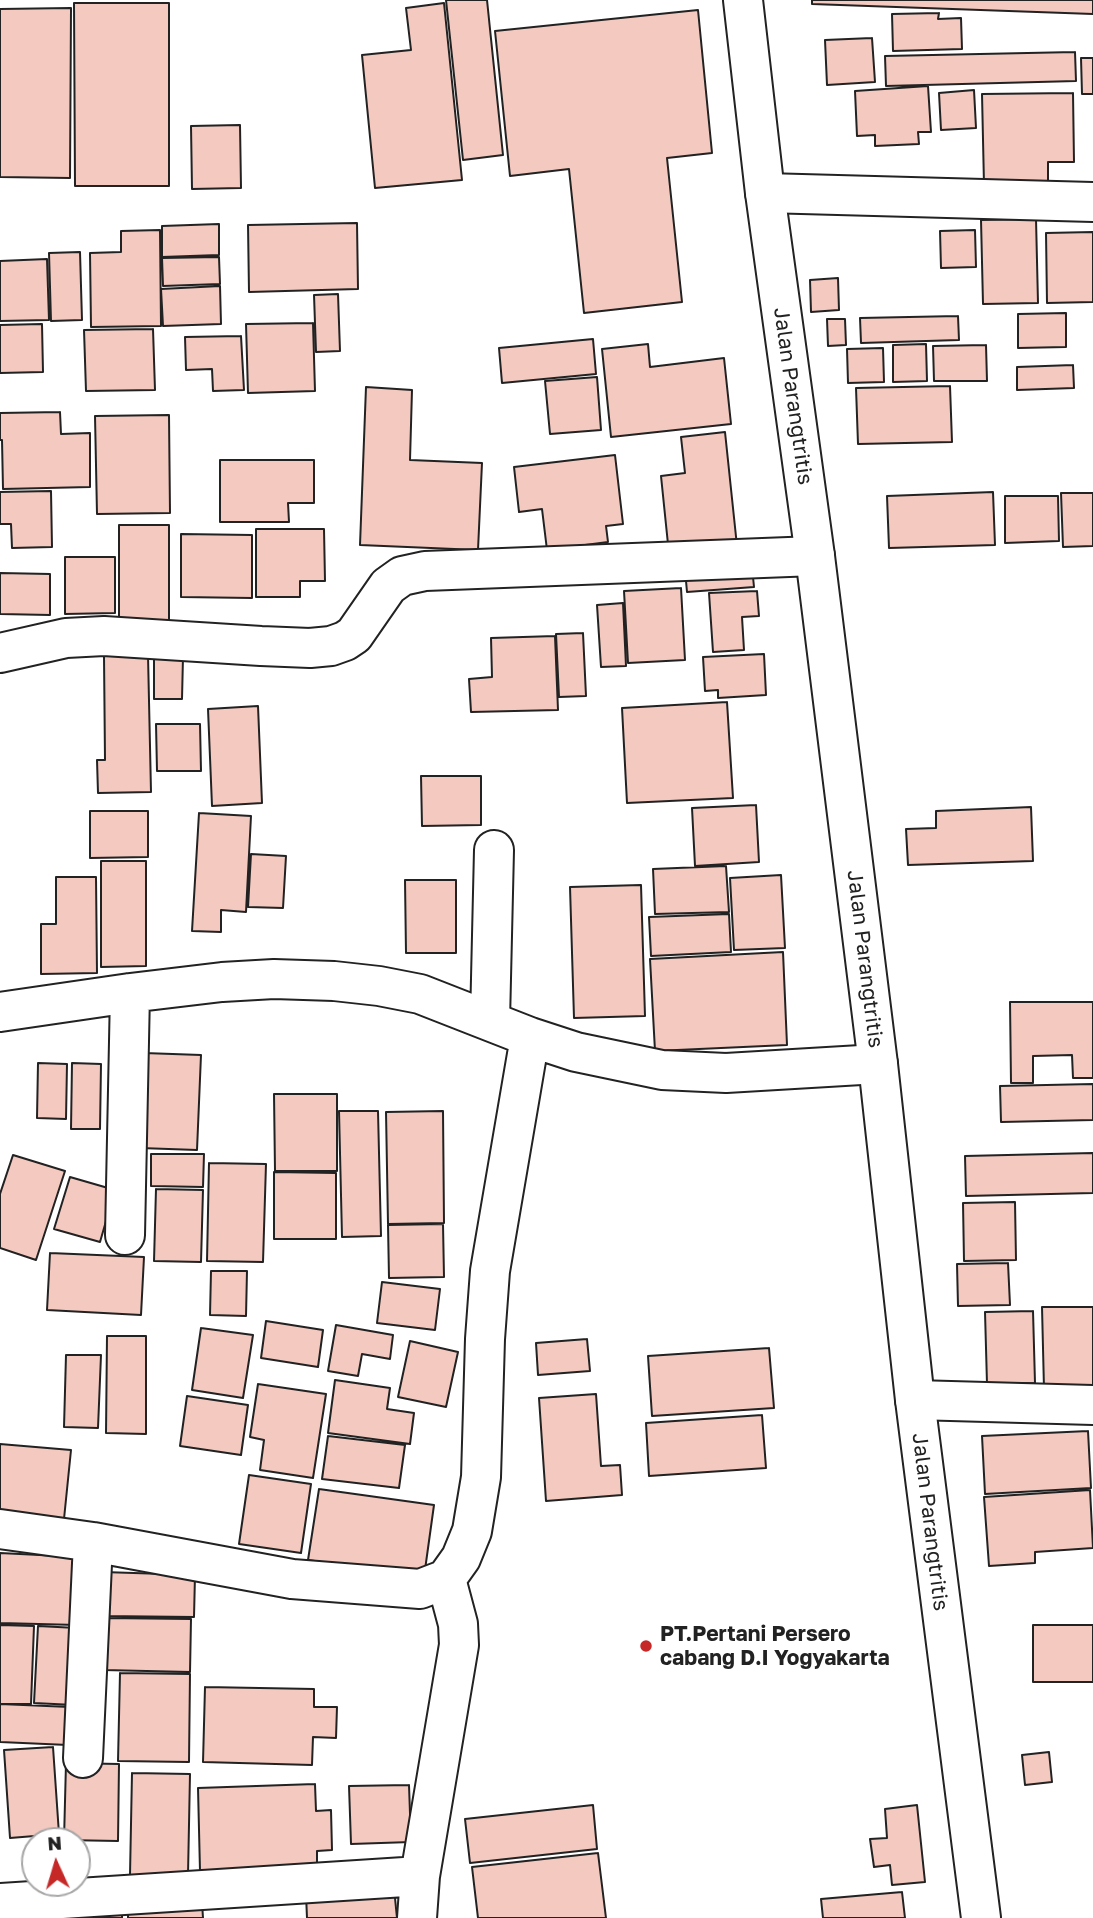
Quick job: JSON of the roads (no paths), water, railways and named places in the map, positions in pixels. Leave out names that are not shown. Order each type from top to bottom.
[{"type":"street","name":"Jalan Parangtritis","points":[[743,0],[765,193],[815,556],[878,1064],[915,1400],[981,1918]]},
{"type":"street","points":[[765,193],[1093,202]]},
{"type":"street","points":[[0,653],[65,638],[104,636],[261,646],[331,646],[354,635],[388,586],[402,576],[425,571],[815,556]]},
{"type":"street","points":[[490,1021],[494,850]]},
{"type":"street","points":[[0,1012],[222,982],[274,979],[334,981],[419,994],[576,1052],[662,1070],[726,1073],[878,1064]]},
{"type":"street","points":[[125,1235],[130,993]]},
{"type":"street","points":[[0,1529],[93,1542],[292,1580],[421,1589],[446,1579],[461,1558],[472,1531],[481,1477],[490,1271],[530,1037]]},
{"type":"street","points":[[915,1400],[1093,1405]]},
{"type":"street","points":[[83,1758],[93,1542]]},
{"type":"street","points":[[417,1918],[420,1875],[459,1646],[458,1623],[446,1579]]},
{"type":"street","points":[[0,1903],[420,1875]]},
{"type":"place","name":"PT.Pertani Persero cabang D.I Yogyakarta","points":[[646,1646]]}]
